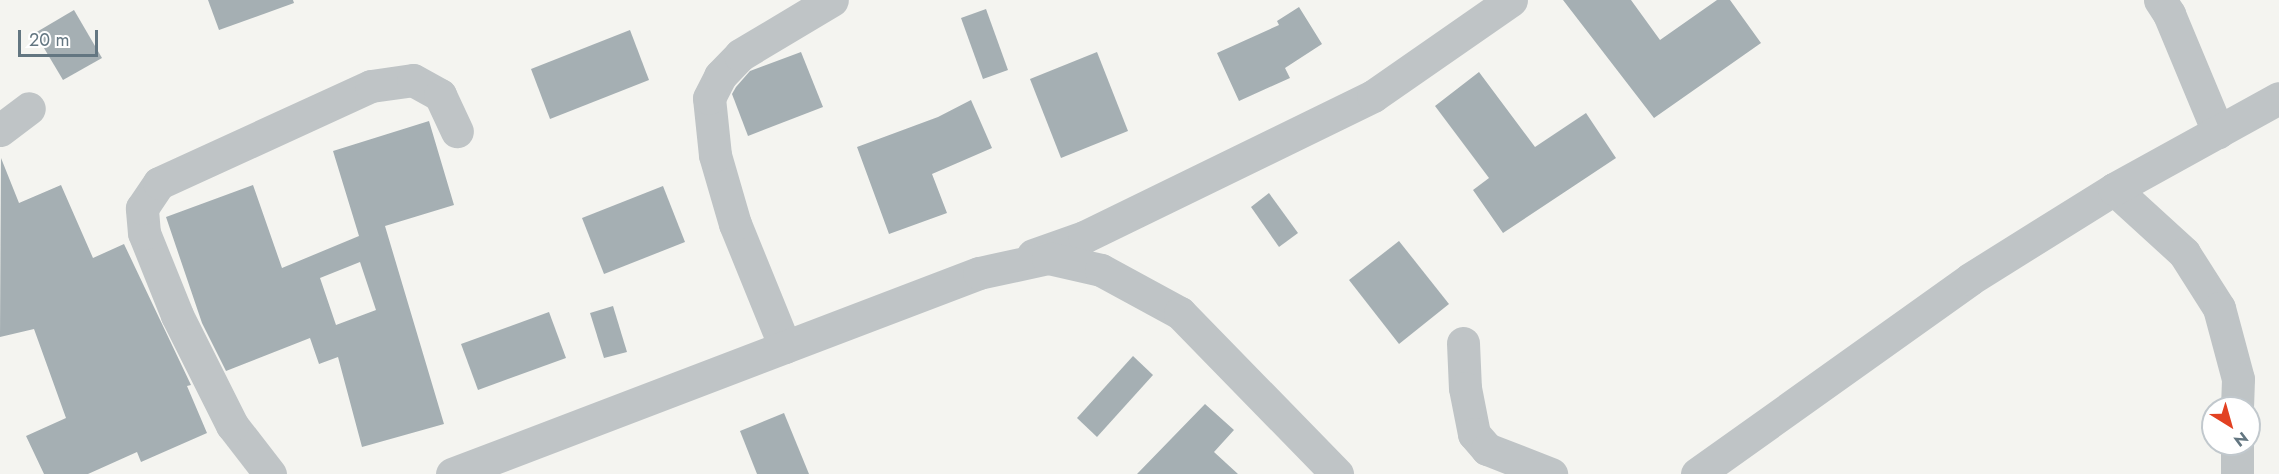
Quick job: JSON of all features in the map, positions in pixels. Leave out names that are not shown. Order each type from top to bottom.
[{"type":"street","points":[[786,347],[735,225],[715,155],[709,98],[720,76],[740,55],[832,0]]},
{"type":"street","points":[[452,474],[979,273],[1084,237],[1373,96],[1511,0]]},
{"type":"street","points":[[2160,0],[2169,14],[2218,132]]},
{"type":"street","points":[[270,474],[232,425],[177,315],[144,233],[142,208],[159,183],[371,86],[413,80],[440,95],[456,131]]},
{"type":"street","points":[[1697,474],[1970,279],[2114,189],[2279,98]]},
{"type":"street","points":[[0,130],[29,108]]},
{"type":"street","points":[[2114,189],[2184,253],[2219,308],[2238,379],[2237,396]]},
{"type":"street","points":[[979,273],[1048,258],[1101,270],[1180,314],[1337,474]]},
{"type":"street","points":[[1463,343],[1465,388],[1474,434],[1487,449],[1551,474]]},
{"type":"street","points":[[2237,456],[2237,474]]},
{"type":"building","points":[[208,0],[293,0],[294,3],[219,30]]},
{"type":"building","points":[[1563,0],[1631,0],[1660,40],[1717,0],[1730,0],[1761,43],[1654,118]]},
{"type":"building","points":[[1299,7],[1322,44],[1285,68],[1290,78],[1239,101],[1217,53],[1279,25],[1277,21]]},
{"type":"building","points":[[986,9],[1008,70],[983,79],[961,18]]},
{"type":"building","points":[[74,10],[102,58],[63,80],[35,33]]},
{"type":"building","points":[[630,30],[649,80],[550,119],[531,69]]},
{"type":"building","points":[[801,52],[823,107],[748,136],[732,94],[736,87],[750,71]]},
{"type":"building","points":[[1097,52],[1128,131],[1061,158],[1030,79]]},
{"type":"building","points":[[1479,72],[1535,147],[1586,113],[1616,158],[1503,233],[1473,190],[1489,178],[1435,106]]},
{"type":"building","points":[[971,100],[992,148],[932,174],[947,213],[889,234],[857,147],[938,117]]},
{"type":"building","points":[[429,121],[454,205],[385,226],[444,424],[362,447],[338,357],[319,364],[310,338],[226,371],[202,323],[166,217],[253,185],[282,268],[359,236],[333,151]],"holes":[[[360,262],[376,310],[336,325],[320,278]]]},
{"type":"building","points":[[1,158],[19,203],[61,185],[93,258],[124,244],[191,385],[187,386],[207,433],[141,462],[137,452],[88,474],[44,474],[26,436],[66,418],[34,329],[0,337]]},
{"type":"building","points":[[663,186],[685,242],[604,274],[582,218]]},
{"type":"building","points":[[1269,193],[1298,233],[1279,247],[1251,207]]},
{"type":"building","points":[[1399,241],[1449,304],[1399,344],[1349,280]]},
{"type":"building","points":[[613,306],[627,352],[604,358],[590,313]]},
{"type":"building","points":[[549,312],[566,358],[478,390],[461,344]]},
{"type":"building","points":[[1133,356],[1153,375],[1097,437],[1077,418]]},
{"type":"building","points":[[1205,404],[1234,430],[1214,452],[1238,474],[1137,474]]},
{"type":"building","points":[[784,413],[809,474],[757,474],[740,431]]}]
